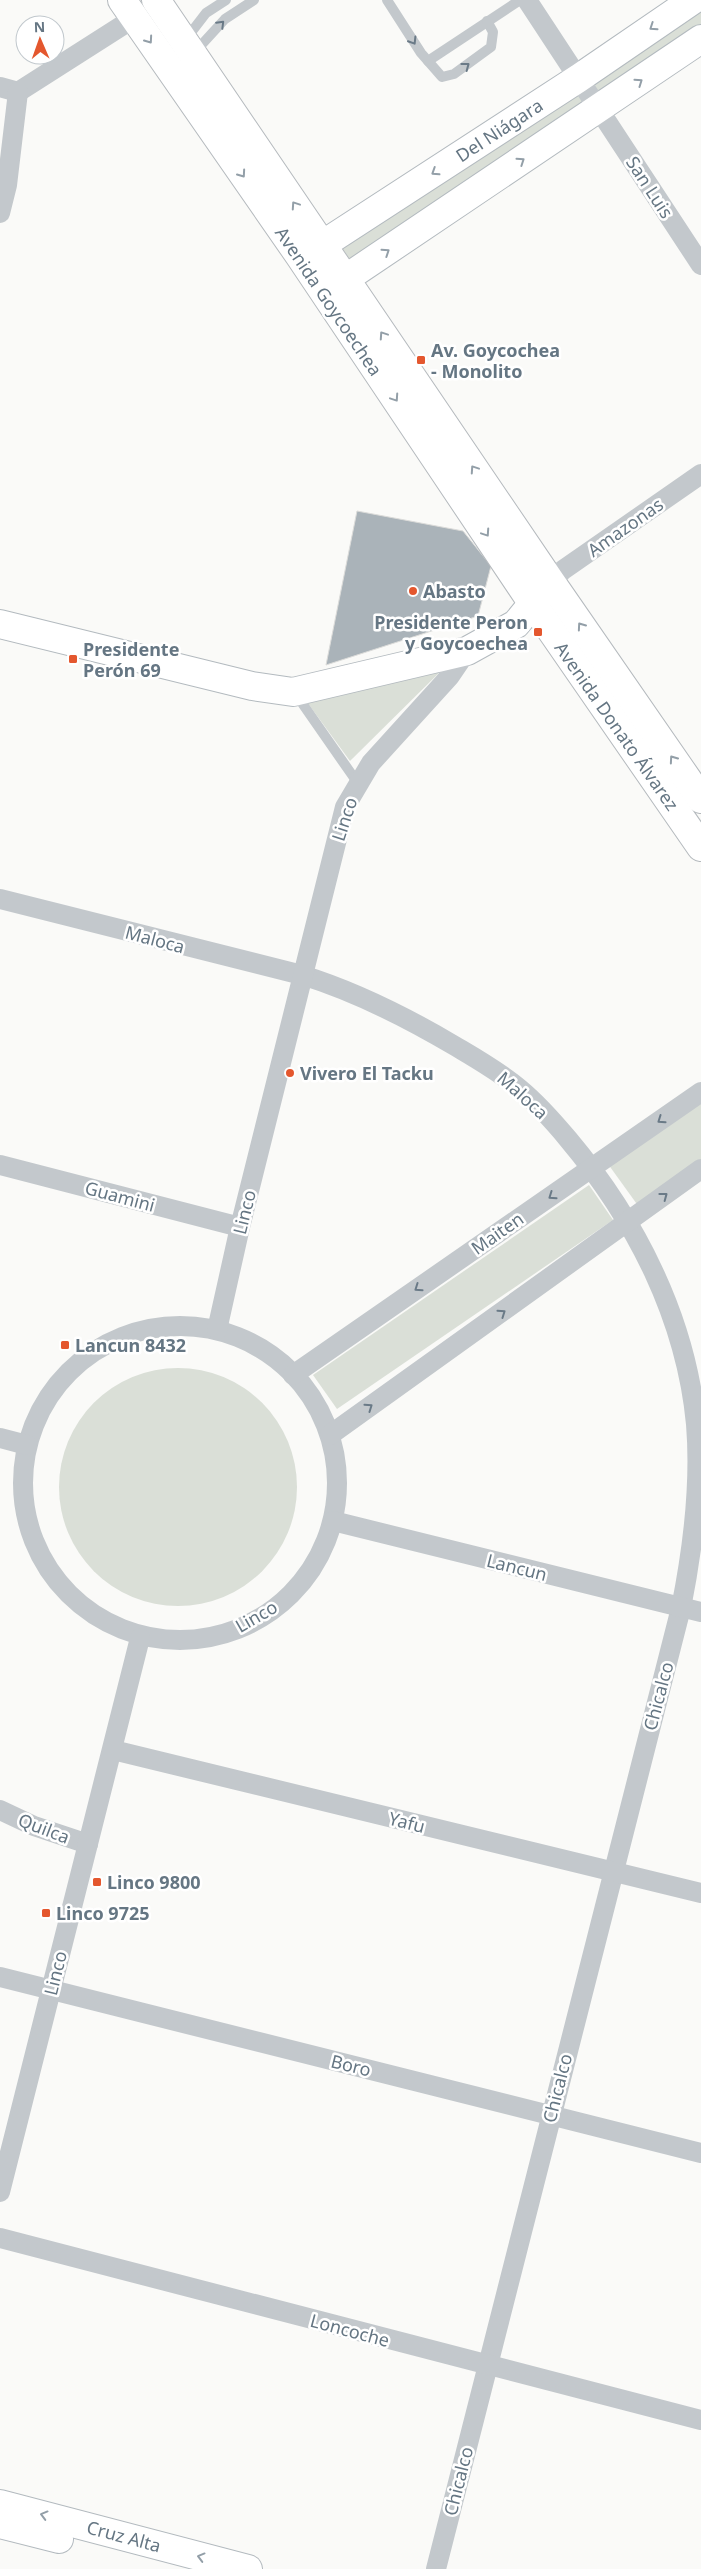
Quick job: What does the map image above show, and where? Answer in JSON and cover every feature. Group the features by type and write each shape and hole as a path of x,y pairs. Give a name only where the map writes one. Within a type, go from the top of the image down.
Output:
{"main road":[{"name":"Avenida Goycoechea","path":"156,0 188,48 533,604"},
{"name":"Del Niágara","path":"324,269 578,78 694,0"},
{"name":"Avenida Goycoechea","path":"128,9 324,269 551,582"},
{"path":"324,269 599,110 701,39"},
{"path":"0,624 252,686 294,692 467,651 516,624 551,582"},
{"name":"Avenida Donato Álvarez","path":"551,582 701,799"},
{"name":"Avenida Donato Álvarez","path":"533,604 701,847"},
{"name":"Cruz Alta","path":"0,2504 248,2569"},
{"name":"Cruz Alta","path":"0,2524 179,2569"}],"street":[{"path":"527,0 578,78"},
{"path":"0,213 7,185 9,90 128,9"},
{"name":"San Luis","path":"578,78 701,265"},
{"name":"Amazonas","path":"551,582 562,570 701,474"},
{"name":"Linco","path":"218,1330 240,1228 345,808 357,782 370,763 450,676 467,651"},
{"name":"Maloca","path":"0,899 302,975 341,988 374,1002 421,1026 491,1067 542,1109 592,1168 628,1223 660,1284 680,1340 690,1383 696,1425 694,1529 681,1608"},
{"name":"Maiten","path":"293,1374 701,1092"},
{"name":"Guamini","path":"0,1165 240,1228"},
{"path":"330,1435 701,1169"},
{"name":"Linco","path":"185,1326 218,1330 247,1342 272,1356 293,1374 315,1403 330,1435 336,1463 337,1492 332,1521 318,1558 294,1591 263,1616 226,1633 187,1640 140,1638 107,1622 72,1598 46,1566 28,1528 22,1486 26,1445 39,1412 54,1390 85,1358 116,1340 150,1329 185,1326"},
{"path":"0,1438 26,1445"},
{"name":"Lancun","path":"332,1521 701,1612"},
{"name":"Chicalco","path":"436,2569 612,1871 681,1608"},
{"name":"Linco","path":"0,2192 140,1638"},
{"name":"Yafu","path":"112,1750 701,1893"},
{"name":"Quilca","path":"0,1810 34,1826 88,1844"},
{"name":"Boro","path":"0,1977 701,2153"},
{"name":"Loncoche","path":"0,2238 487,2366 701,2420"}],"lane":[{"path":"188,48 206,13 226,0"},
{"path":"188,48 225,19 254,0"},
{"path":"387,0 420,53 442,77 454,74 491,47 493,32 487,21"},
{"path":"428,61 520,0"},
{"path":"294,692 357,782"}],"shaded area":[{"path":"701,6 701,29 601,99 588,78"},
{"path":"577,85 591,108 352,263 340,245"},
{"path":"447,665 350,761 299,691"},
{"path":"701,1100 701,1159 639,1207 608,1164"},
{"path":"589,1185 613,1220 337,1409 313,1375"},
{"path":"178,1368 212,1373 223,1377 244,1388 262,1403 277,1421 288,1442 292,1453 297,1487 292,1521 288,1532 277,1553 262,1571 244,1586 223,1597 212,1601 178,1606 144,1601 133,1597 112,1586 94,1571 79,1553 68,1532 64,1521 59,1487 64,1453 68,1442 79,1421 94,1403 112,1388 133,1377 144,1373"}],"building":[{"name":"Abasto","path":"357,511 463,531 491,566 478,616 326,665"}],"place":[{"name":"Av. Goycochea - Monolito","path":"421,360"},
{"name":"Abasto","path":"413,591"},
{"name":"Presidente Peron y Goycoechea","path":"538,632"},
{"name":"Presidente Perón 69","path":"73,659"},
{"name":"Vivero El Tacku","path":"290,1073"},
{"name":"Lancun 8432","path":"65,1345"},
{"name":"Linco 9800","path":"97,1882"},
{"name":"Linco 9725","path":"46,1913"}]}
